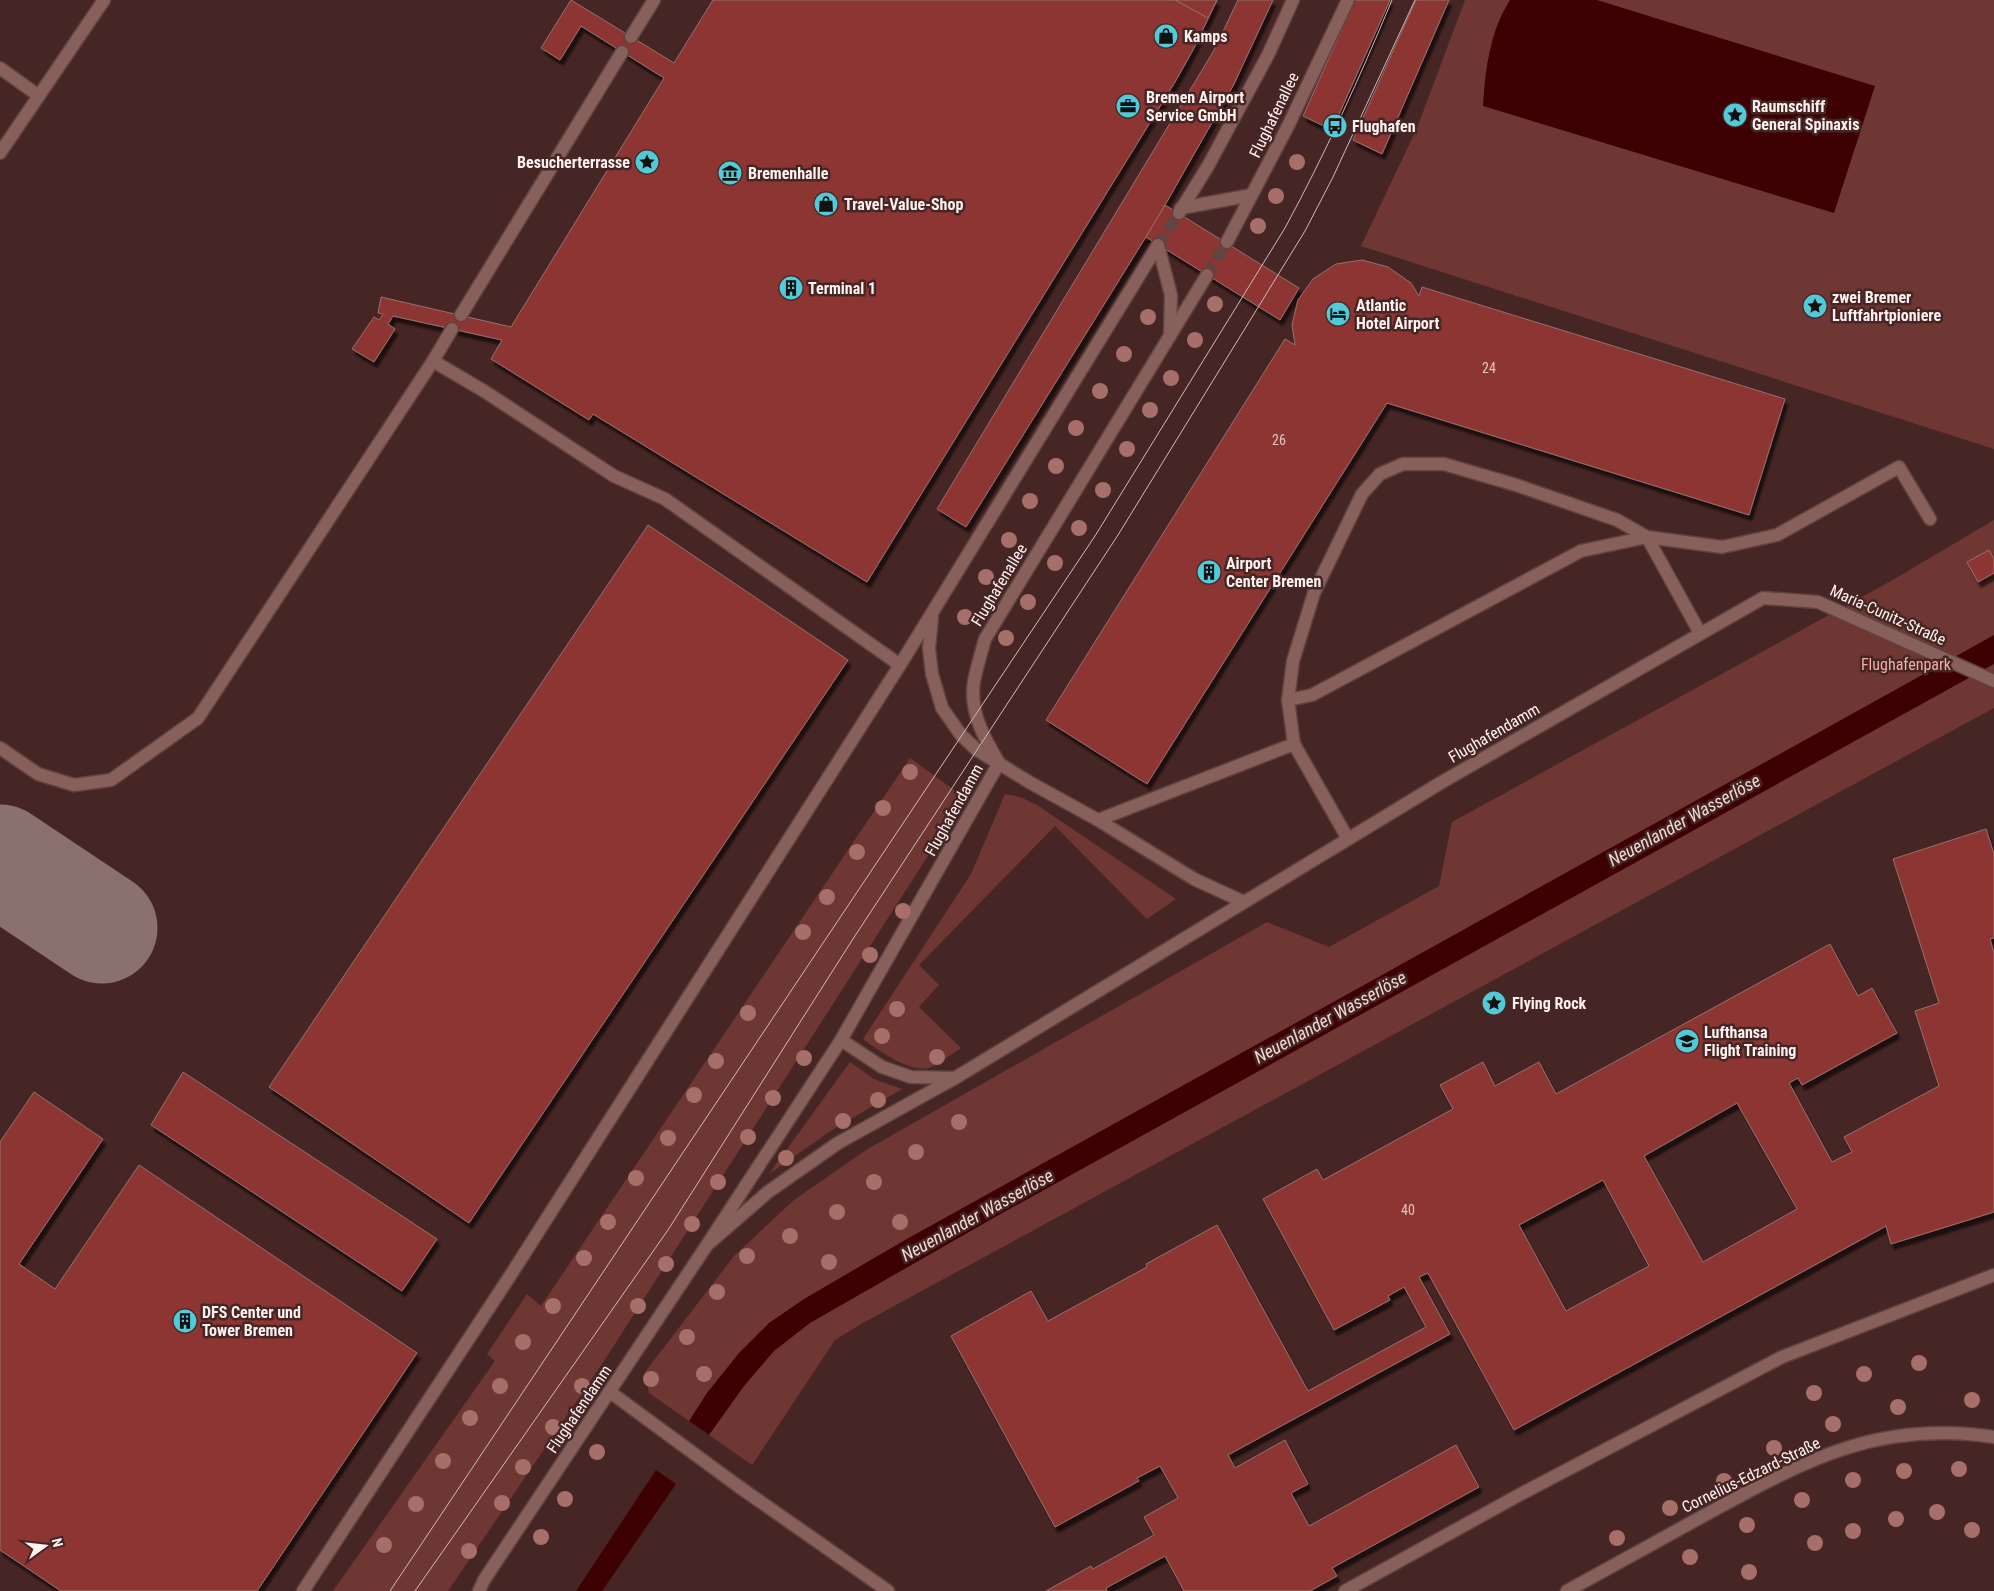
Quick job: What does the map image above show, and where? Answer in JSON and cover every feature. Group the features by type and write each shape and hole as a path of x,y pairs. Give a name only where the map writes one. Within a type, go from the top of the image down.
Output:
{"street":[{"path":"0,153 104,0"},
{"path":"631,37 654,0"},
{"name":"Flughafenallee","path":"1252,195 1180,210 1208,166 1268,55 1292,0"},
{"name":"Flughafenallee","path":"1227,242 1348,0"},
{"path":"461,315 622,52"},
{"path":"0,68 39,96"},
{"path":"303,1591 512,1274 900,665 1158,245 1171,295 1170,337"},
{"name":"Flughafenallee","path":"999,763 985,739 976,715 974,683 985,639 1207,275"},
{"path":"0,748 38,774 74,785 110,780 198,718 433,362 452,329"},
{"path":"433,362 484,391 614,476 665,499 900,665"},
{"path":"1348,839 1294,744 1288,700 1293,660 1314,593 1362,494 1380,474 1404,464 1444,464 1516,485 1617,520 1647,537 1700,633"},
{"path":"1288,700 1312,695 1581,551 1647,537 1722,547 1777,535 1899,467 1930,518"},
{"name":"Flughafendamm","path":"708,1245 768,1192 838,1142 955,1078 1442,782 1763,598"},
{"name":"Maria-Cunitz-Straße","path":"1763,598 1818,602 1989,679"},
{"path":"933,613 929,648 932,674 942,708 961,735 977,750 999,763"},
{"path":"1098,820 1294,744"},
{"name":"Flughafendamm","path":"479,1591 484,1580 708,1245 841,1040 999,763 1098,820 1194,879 1244,902"},
{"path":"841,1040 882,1067 910,1077 955,1078"},
{"path":"1345,1591 1519,1495 1782,1357 1994,1275"},
{"path":"610,1392 888,1591"},
{"name":"Cornelius-Edzard-Straße","path":"1567,1591 1750,1491 1817,1458 1850,1446 1923,1433 1974,1434 1994,1437"}],"green space":[{"path":"1465,0 1994,0 1994,449 1361,246 1417,128"},
{"name":"Flughafenpark","path":"1994,520 1994,708 861,1324 835,1340 752,1465 649,1393 645,1372 734,1256 794,1200 866,1150 1267,922 1329,947 1439,886 1452,822 1891,581"},
{"path":"910,758 965,798 604,1361 448,1591 333,1591 495,1361 487,1354 527,1294 541,1306"},
{"path":"1005,794 1020,797 1037,805 1176,899 1147,919 1055,826 919,965 939,985 919,1007 961,1048 931,1067 923,1069 905,1065 863,1039 971,874"},
{"path":"850,1062 874,1079 902,1089 832,1130 769,1174"}],"water":[{"path":"1510,0 1597,0 1875,86 1834,213 1483,106 1485,79 1493,38"},
{"name":"Neuenlander Wasserlöse","path":"1994,635 1994,664 997,1216 810,1323 774,1351 744,1386 709,1435 689,1421 707,1393 739,1353 769,1323 804,1299 905,1240"},
{"path":"656,1470 676,1484 602,1591 576,1591"}],"building":[{"name":"Terminal 1","path":"571,0 674,63 713,0 1217,0 1175,82 867,582 593,414 589,420 491,359 502,340 393,316 388,324 395,329 374,362 352,349 374,317 379,320 383,314 378,313 381,297 511,327 664,78 581,26 560,60 541,48"},
{"path":"1175,0 1217,0 1208,18"},
{"path":"1238,0 1273,0 1234,84 1157,219 966,527 937,509 1213,52"},
{"path":"1355,0 1390,0 1332,130 1303,116"},
{"path":"1416,0 1449,0 1382,154 1353,140"},
{"path":"1165,205 1299,288 1280,320 1146,237"},
{"name":"Airport Center Bremen","path":"1362,260 1388,267 1411,283 1419,296 1422,287 1785,399 1749,515 1387,403 1147,784 1046,720 1285,339 1295,345 1292,325 1298,300 1313,279 1336,264"},
{"path":"648,525 848,660 469,1223 269,1087"},
{"path":"1989,550 1994,559 1994,573 1978,582 1967,562"},
{"path":"1986,829 1994,854 1994,938 1990,939 1994,953 1994,1212 1891,1244 1886,1226 1514,1430 1428,1273 1419,1277 1450,1334 1228,1455 1235,1468 1285,1440 1308,1484 1291,1493 1309,1526 1456,1445 1479,1487 1332,1568 1337,1576 1310,1591 1184,1591 1165,1556 1106,1588 1107,1591 1046,1591 1091,1566 1093,1569 1154,1535 1144,1517 1178,1498 1160,1466 1137,1478 1139,1481 1055,1527 951,1336 1031,1291 1048,1321 1147,1267 1146,1264 1217,1225 1308,1391 1426,1327 1404,1287 1388,1296 1390,1300 1334,1330 1263,1199 1317,1169 1323,1180 1453,1109 1440,1085 1483,1062 1495,1086 1539,1062 1556,1094 1830,944 1858,996 1872,988 1897,1033 1802,1085 1798,1078 1789,1083 1832,1162 1852,1152 1844,1137 1939,1086 1915,1011 1939,1003 1893,859","holes":["1737,1103 1797,1209 1703,1262 1644,1156","1603,1180 1649,1266 1566,1311 1519,1225"]},
{"path":"183,1072 437,1239 402,1291 151,1125"},
{"name":"DFS Center und Tower Bremen","path":"34,1092 103,1139 19,1264 55,1289 139,1165 417,1353 257,1591 61,1591 0,1550 0,1142"}],"taxiway":[{"path":"0,860 102,928"}],"tunnel":[{"path":"1158,245 1179,213"},
{"path":"1207,275 1227,242"}],"tram line":[{"path":"390,1591 1095,536 1285,228 1342,115 1392,0"},
{"path":"415,1591 668,1230 851,942 1118,535 1305,231 1333,177 1415,0"}],"place":[{"name":"Kamps","path":"1166,36"},
{"name":"Bremen Airport Service GmbH","path":"1128,106"},
{"name":"Raumschiff General Spinaxis","path":"1735,115"},
{"name":"Flughafen","path":"1335,126"},
{"name":"Besucherterrasse","path":"647,162"},
{"name":"Bremenhalle","path":"730,173"},
{"name":"Travel-Value-Shop","path":"826,204"},
{"name":"Terminal 1","path":"791,288"},
{"name":"zwei Bremer Luftfahrtpioniere","path":"1815,306"},
{"name":"Atlantic Hotel Airport","path":"1338,314"},
{"name":"Airport Center Bremen","path":"1209,572"},
{"name":"Flying Rock","path":"1494,1003"},
{"name":"Lufthansa Flight Training","path":"1687,1041"},
{"name":"DFS Center und Tower Bremen","path":"185,1321"}]}
